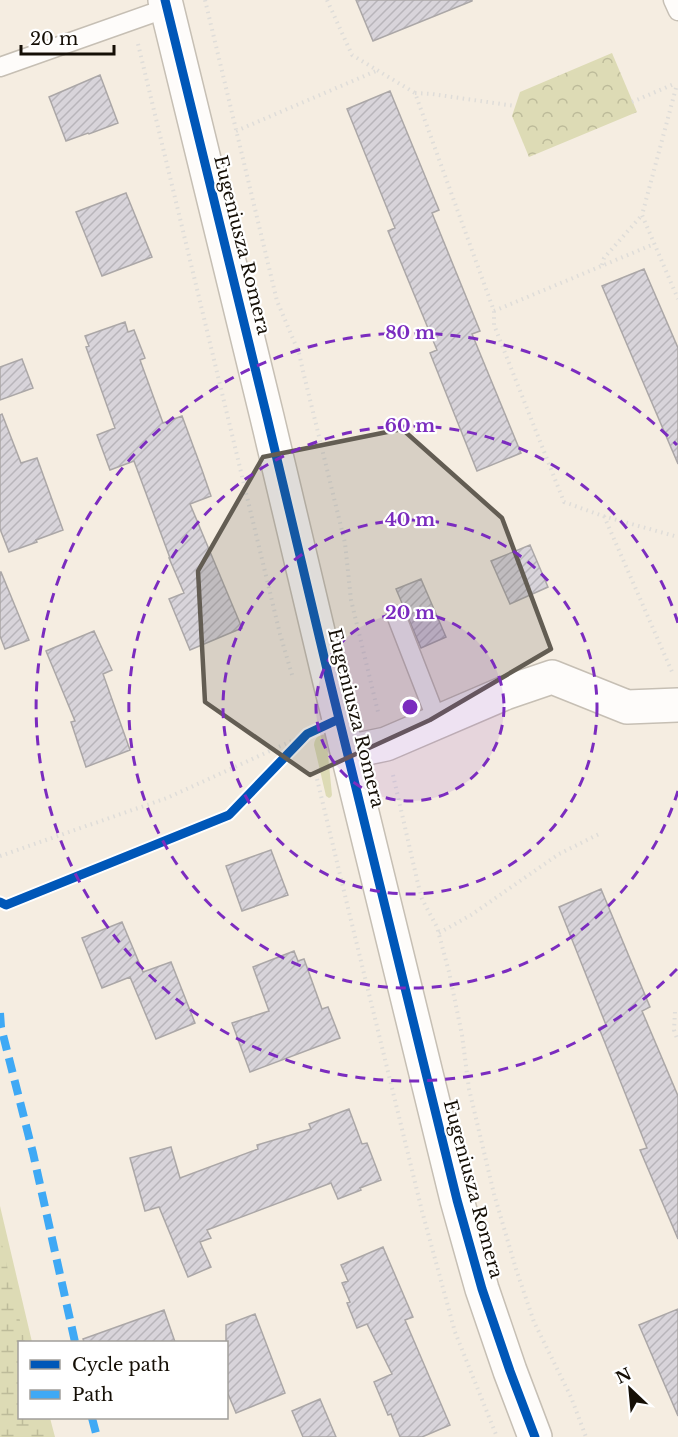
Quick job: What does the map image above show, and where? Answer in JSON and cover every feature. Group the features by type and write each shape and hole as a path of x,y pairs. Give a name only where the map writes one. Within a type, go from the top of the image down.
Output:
{"street":[{"name":"Eugeniusza Romera","path":"166,4 465,1228 494,1324 535,1437"},
{"path":"348,752 386,744 505,693 552,677 627,707 676,690"}],"lane":[{"path":"673,0 678,11"},
{"path":"0,67 166,4"},
{"path":"396,615 438,723"}],"path":[{"path":"327,0 352,55 415,93 515,106"},
{"path":"236,131 377,70"},
{"path":"601,266 604,258 642,215 675,86 632,102"},
{"path":"415,93 494,311 494,325 564,502 603,516 678,537"},
{"path":"642,215 678,299"},
{"path":"494,311 654,244"},
{"path":"603,516 676,690"},
{"path":"0,855 167,798 339,718"},
{"path":"291,750 307,734"},
{"path":"439,933 471,915 559,854 599,834"},
{"path":"675,1012 674,1030 678,1041"}],"highlighted area":[{"path":"402,429 502,518 551,649 430,720 310,775 205,702 198,571 263,457"}],"green space":[{"path":"612,53 637,112 529,157 512,116 520,92"},
{"path":"326,734 332,795 329,798 326,796 314,745 317,737"},
{"path":"0,1206 32,1341 18,1341 18,1419 50,1419 55,1437 0,1437"},
{"path":"0,1236 25,1341 18,1341 18,1419 42,1419 47,1437 0,1437"}],"building":[{"path":"356,0 472,0 472,1 373,41"},
{"path":"100,75 118,123 66,141 49,97"},
{"path":"390,91 439,210 432,213 480,331 472,334 521,453 477,471 430,353 437,350 388,231 395,228 347,109"},
{"path":"126,193 152,257 102,276 76,212"},
{"path":"644,269 678,348 678,464 602,286"},
{"path":"125,322 128,332 134,330 145,358 140,360 163,423 182,416 211,496 190,504 242,628 190,650 169,599 184,593 134,461 110,470 97,435 115,428 86,347 89,346 85,336"},
{"path":"22,359 33,388 0,400 0,367"},
{"path":"2,414 21,463 37,458 63,530 9,552 0,529 0,415"},
{"path":"530,545 548,587 510,604 491,561"},
{"path":"0,572 29,640 5,649 0,636"},
{"path":"421,579 446,637 421,648 396,589"},
{"path":"94,631 112,670 103,674 130,750 86,767 71,722 75,721 46,651"},
{"path":"271,850 288,895 242,911 226,866"},
{"path":"601,889 650,1007 642,1011 678,1096 678,1239 640,1150 647,1148 599,1028 606,1025 559,907"},
{"path":"122,922 143,972 171,962 195,1023 156,1039 130,977 102,988 82,938"},
{"path":"294,951 298,961 304,959 322,1009 328,1007 340,1038 250,1072 232,1023 269,1011 253,967"},
{"path":"349,1109 362,1144 367,1143 381,1180 338,1199 331,1183 207,1230 211,1238 200,1242 211,1267 188,1277 159,1207 145,1211 130,1158 171,1147 180,1178 258,1149 257,1145 311,1129 309,1124"},
{"path":"383,1247 413,1317 405,1320 450,1425 422,1437 400,1437 391,1414 388,1415 374,1382 392,1374 367,1324 357,1328 342,1283 348,1281 341,1265"},
{"path":"678,1309 678,1416 639,1325"},
{"path":"164,1310 175,1341 84,1341 83,1339"},
{"path":"255,1314 285,1393 236,1413 228,1394 226,1325"},
{"path":"320,1399 336,1437 303,1437 292,1411"}],"marked path":[{"path":"0,1013 1,1027 33,1153 75,1341"},
{"path":"92,1419 97,1437"}],"cycle path":[{"path":"165,0 457,1200 482,1289 535,1437"},
{"path":"0,902 6,905 229,815 307,734 339,719"}]}
